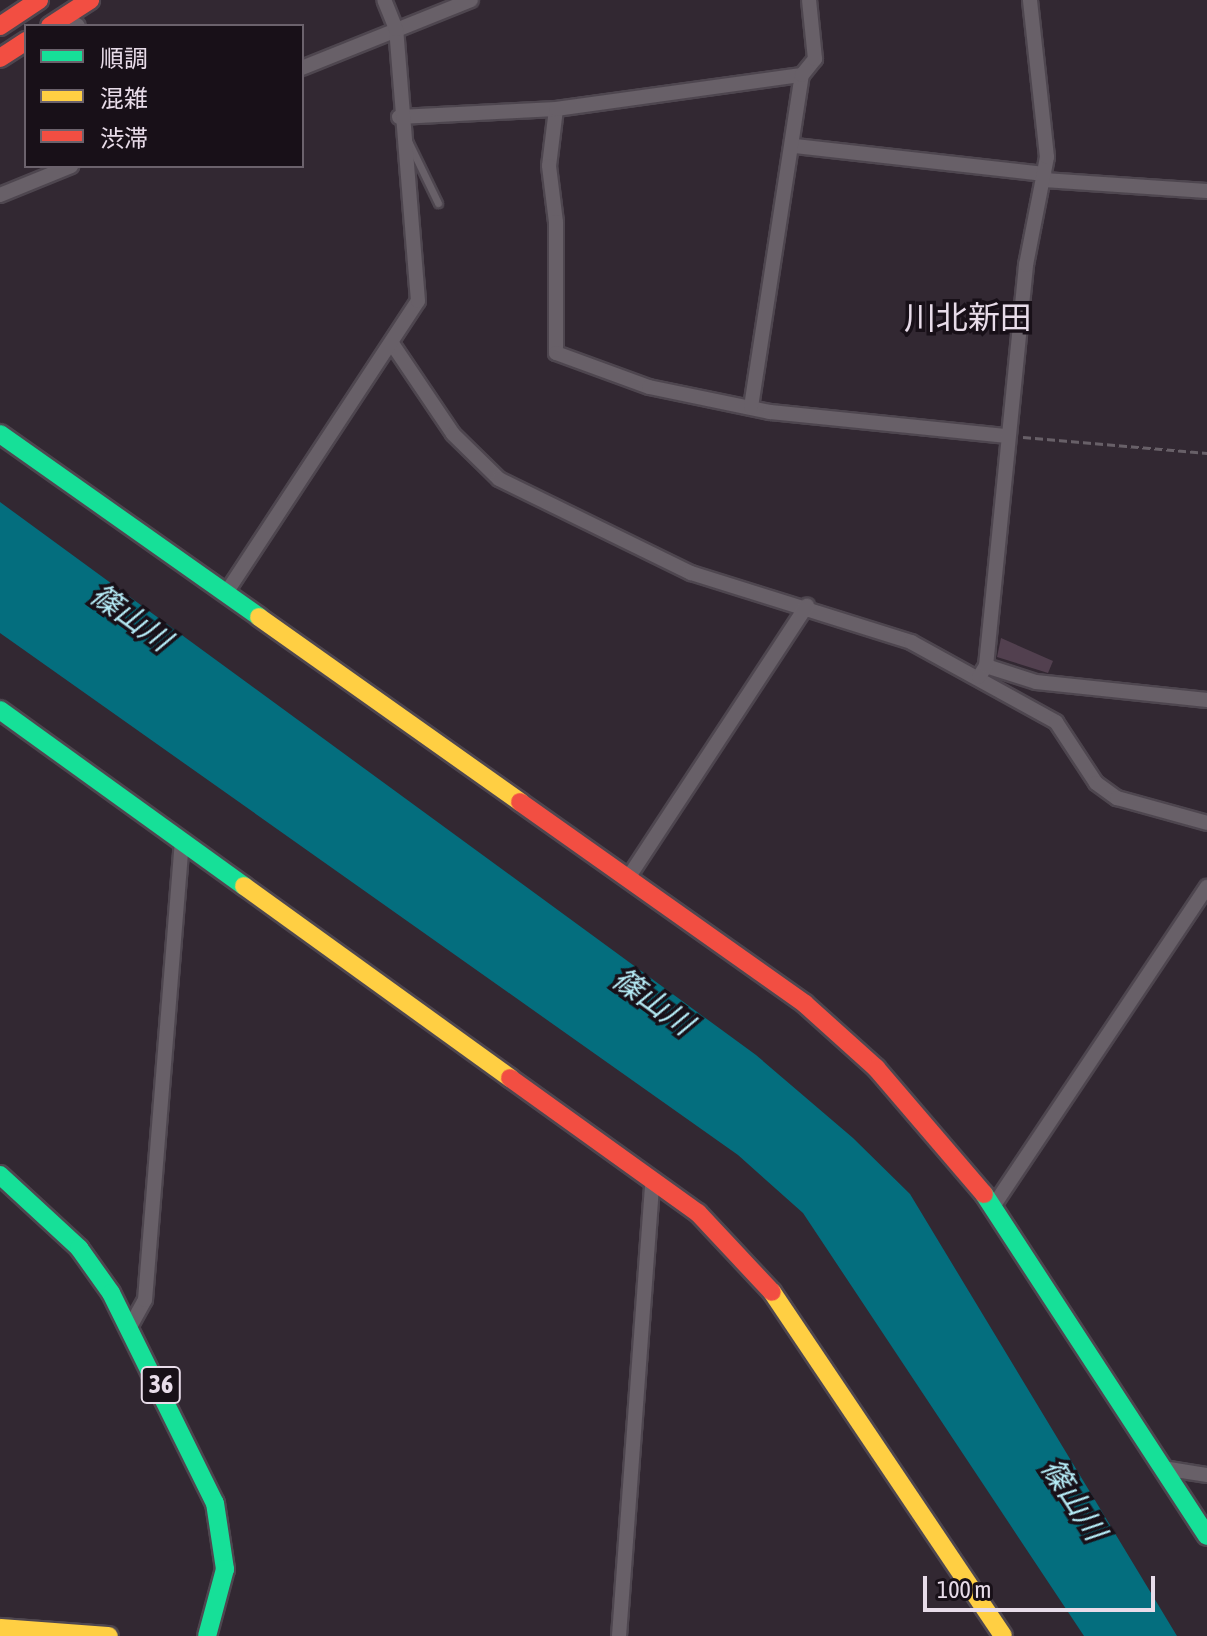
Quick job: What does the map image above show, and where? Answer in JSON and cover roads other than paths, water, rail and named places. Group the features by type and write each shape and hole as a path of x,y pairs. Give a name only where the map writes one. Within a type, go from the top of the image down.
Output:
{"main road":[{"path":"0,26 39,0"},
{"path":"53,24 90,0"},
{"path":"0,58 24,42"},
{"path":"0,434 805,1004 876,1068 994,1205 1207,1536"},
{"path":"0,710 182,845 708,1223 784,1306 1003,1636"},
{"name":"36","path":"0,1175 79,1248 131,1325 215,1503 224,1536 225,1569 207,1636"},
{"path":"0,1628 109,1636"}],"street":[{"path":"226,593 393,345 418,301 399,117 396,29 384,0"},
{"path":"304,67 471,0"},
{"path":"751,407 795,146 802,75 815,59 809,0"},
{"path":"982,671 1026,265 1044,177 1030,0"},
{"path":"399,117 556,109 802,75"},
{"path":"556,109 549,166 556,222 556,353 649,387 751,407 1008,436"},
{"path":"795,146 1044,177 1207,191"},
{"path":"0,195 66,168"},
{"path":"393,345 453,434 499,479 691,573 807,606 911,642 982,671 1036,682 1207,700"},
{"path":"628,878 807,606"},
{"path":"982,671 1056,722 1096,783 1117,798 1207,823"},
{"path":"131,1325 145,1300 182,845"},
{"path":"994,1205 1207,887"},
{"path":"619,1636 652,1184"},
{"path":"1163,1468 1207,1475"}],"lane":[{"path":"401,133 416,149 438,203"}],"water":[{"name":"篠山川","path":"0,502 756,1055 853,1138 910,1194 1177,1636 1084,1636 803,1213 738,1155 0,633"}],"district":[{"name":"川北新田","path":"968,318"}]}
